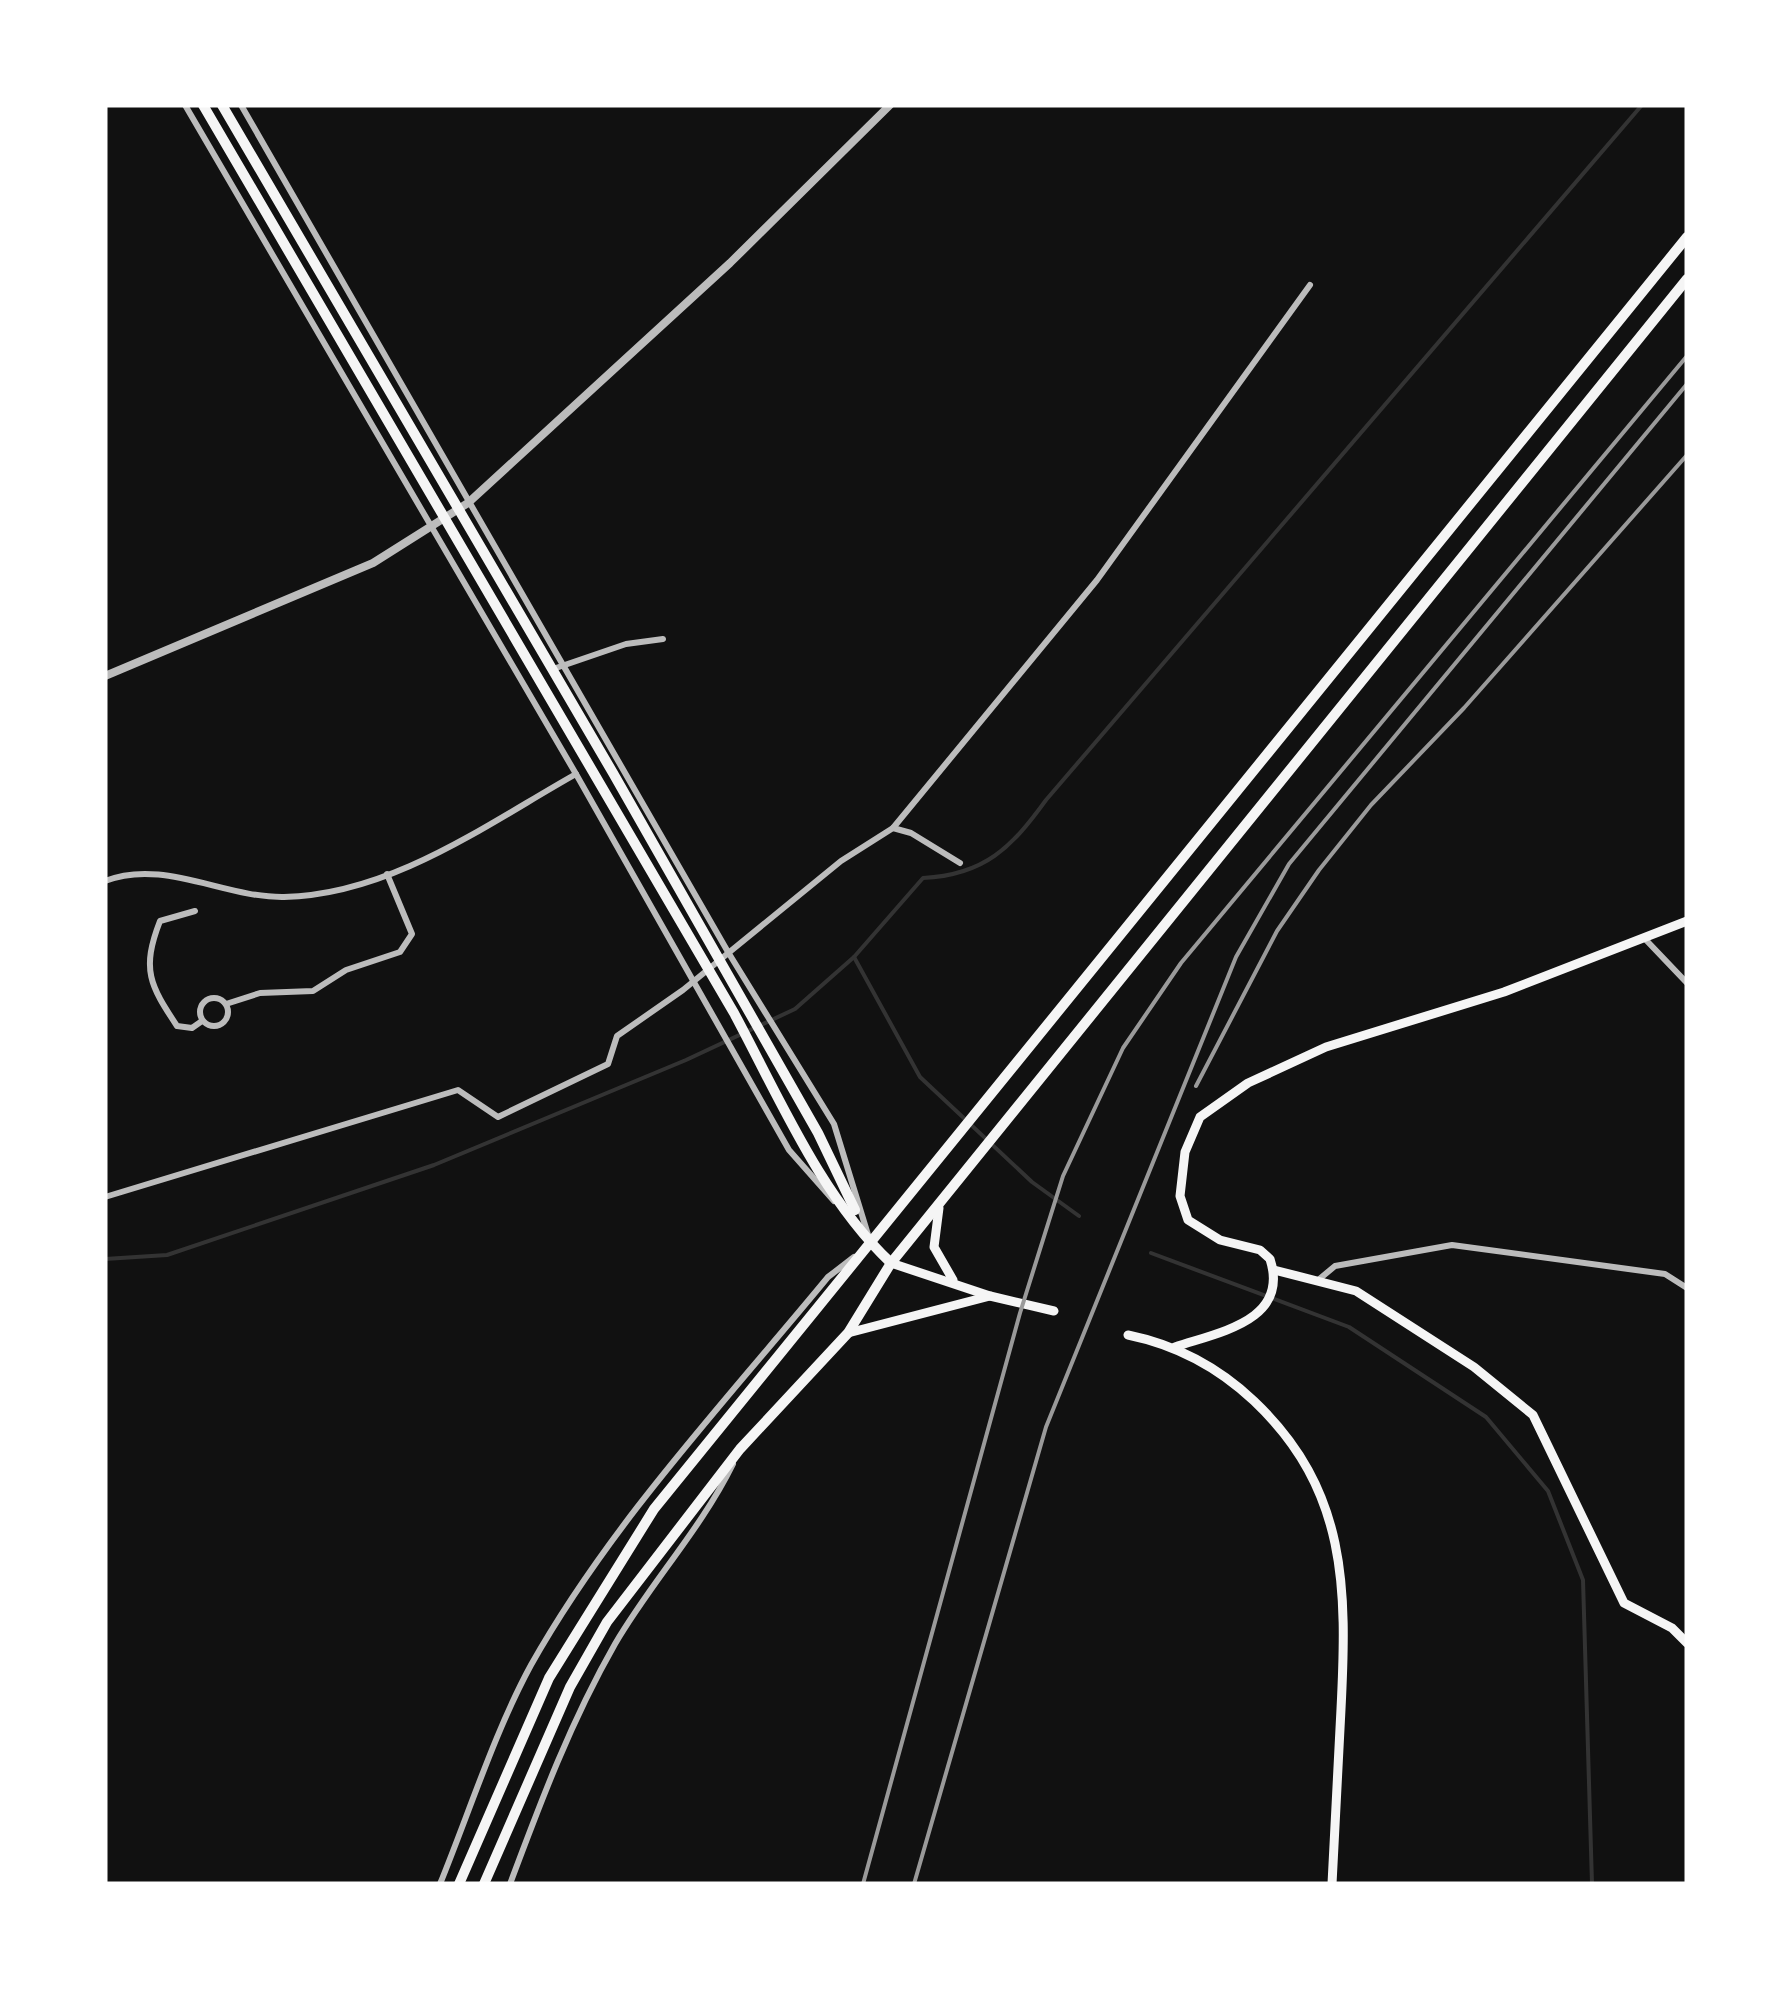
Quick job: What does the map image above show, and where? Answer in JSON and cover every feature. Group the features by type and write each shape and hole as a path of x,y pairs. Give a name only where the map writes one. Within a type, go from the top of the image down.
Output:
{"main road":[{"path":"203,105 734,1013 803,1142 871,1244 891,1263 990,1296 1054,1312"},
{"path":"222,105 463,506 724,955 746,1006 818,1133 871,1244"},
{"path":"459,1884 550,1678 654,1510 1687,236"},
{"path":"484,1884 570,1687 608,1622 740,1449 848,1332 891,1263 1687,279"},
{"path":"1175,1347 1262,1312 1274,1288 1270,1258 1260,1250 1220,1240 1188,1220 1180,1196 1186,1152 1200,1117 1248,1083 1326,1047 1504,992 1687,921"},
{"path":"939,1206 933,1226 934,1247 955,1282"},
{"path":"1274,1270 1356,1292 1474,1367 1533,1415 1624,1603 1672,1628 1687,1643"},
{"path":"848,1332 990,1296"},
{"path":"1128,1336 1175,1347 1234,1383 1276,1422 1310,1470 1328,1511 1340,1560 1345,1620 1332,1884"}],"street":[{"path":"185,105 576,774 789,1150 871,1244"},
{"path":"241,105 463,506"},
{"path":"105,676 373,562 463,506 730,262 890,105"},
{"path":"105,1197 458,1090 498,1117 608,1064 617,1036 841,861 893,828 1096,580 1310,285"},
{"path":"558,667 626,644 663,640"},
{"path":"105,882 125,873 148,872 280,897 306,895 414,866 576,774"},
{"path":"893,828 911,833 960,863"},
{"path":"226,1004 260,993 313,991 346,970 400,952 412,934 388,874"},
{"path":"195,912 160,920 152,940 150,986 177,1026 192,1028 202,1021"},
{"path":"1646,940 1687,983"},
{"path":"724,955 759,1000 834,1124 871,1244"},
{"path":"216,998 226,1004 228,1015 222,1024 212,1026 202,1021 200,1010 206,1000 216,998"},
{"path":"440,1884 530,1668 568,1605 642,1502 818,1290 871,1244"},
{"path":"1316,1281 1335,1266 1452,1245 1665,1274 1687,1288"},
{"path":"510,1884 582,1703 628,1624 708,1515 740,1449"}],"waterway":[{"path":"105,1259 167,1255 434,1165 686,1060 795,1009 854,957 923,878 945,876 980,864 1021,832 1642,105"},
{"path":"854,957 920,1077 1032,1182 1079,1216"},
{"path":"1151,1253 1349,1327 1486,1417 1548,1491 1583,1580 1592,1884"}],"railway":[{"path":"863,1884 1020,1313 1063,1176 1123,1048 1181,963 1687,356"},
{"path":"914,1884 1046,1427 1236,957 1289,864 1687,384"},
{"path":"1196,1086 1277,931 1319,870 1371,805 1464,708 1687,455"}]}
